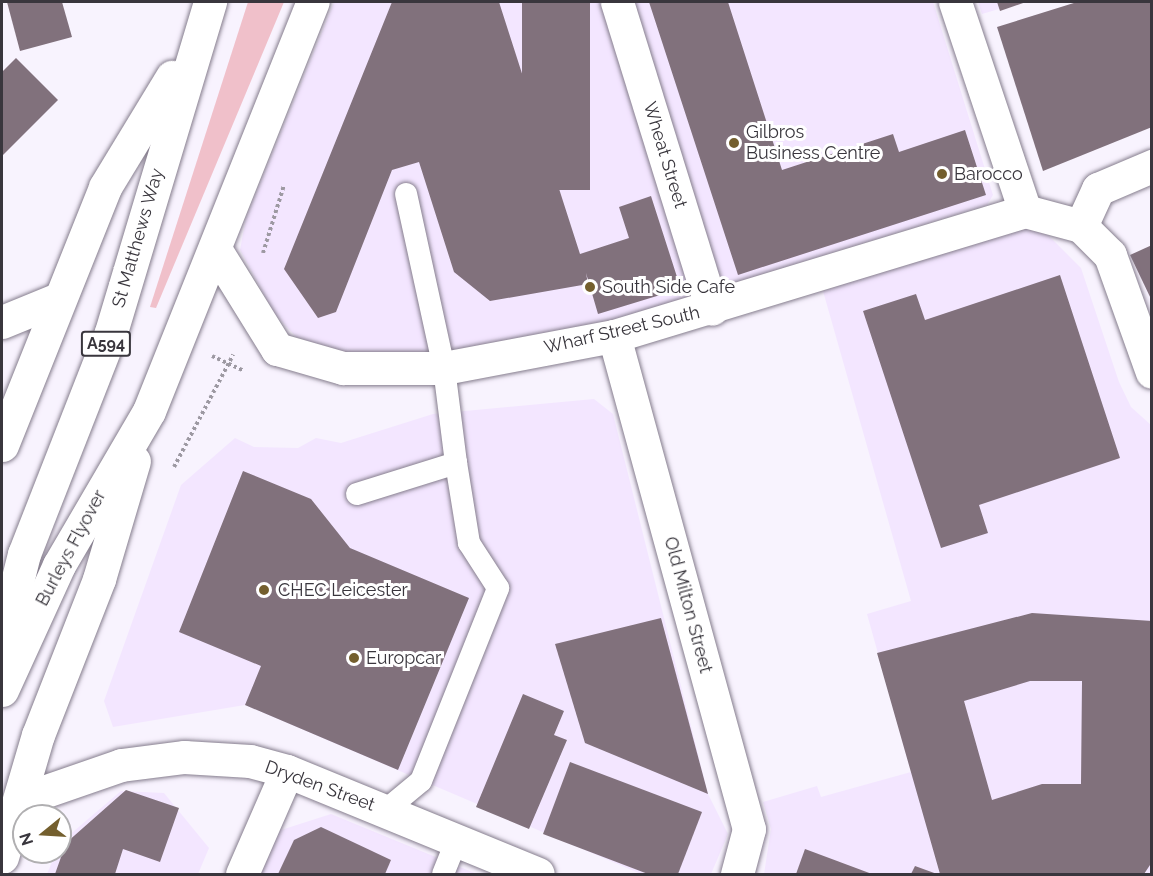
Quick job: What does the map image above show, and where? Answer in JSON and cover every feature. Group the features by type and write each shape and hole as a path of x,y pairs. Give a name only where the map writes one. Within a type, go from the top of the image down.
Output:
{"street":[{"name":"St Matthews Way","path":"2,642 24,554 111,332 194,39 210,2"},
{"path":"2,857 23,799 38,735 99,579 149,411 313,2"},
{"name":"Wheat Street","path":"617,2 712,309"},
{"path":"955,2 1025,211 1082,226 1110,255 1122,279 1152,372"},
{"name":"A594","path":"2,445 56,300 105,187 194,39"},
{"path":"1082,226 1098,189 1152,166"},
{"name":"Wharf Street South","path":"215,249 277,349 343,368 444,368 614,336 712,309 1025,211"},
{"path":"2,322 56,300"},
{"name":"Old Milton Street","path":"614,336 749,829 737,874"},
{"name":"Burleys Flyover","path":"2,690 59,565 149,411"},
{"name":"Dryden Street","path":"23,799 99,769 184,757 250,761 287,771 538,874"},
{"path":"242,874 287,771"}],"lane":[{"path":"386,810 421,781 498,588 469,543 444,368 406,194"},
{"path":"357,494 456,463"},
{"path":"443,874 456,841"}],"shaded area":[{"path":"248,2 284,2 156,308 150,307"},
{"path":"334,2 933,2 993,195 987,205 611,321 490,349 354,356 296,337 274,313 240,250 246,218"},
{"path":"978,2 1022,2 982,14"},
{"path":"1024,225 1043,230 1081,268 1119,382 1131,407 1151,425 1151,874 764,874 771,829 763,802 817,786 821,797 911,772 867,614 911,601 823,291"},
{"path":"594,399 613,414 708,794 728,834 711,874 641,874 245,705 113,727 104,701 181,485 235,438 254,447 298,448 316,438 341,443 433,414"},
{"path":"121,791 164,793 209,848 198,874 47,874 51,864 72,864 72,833"},
{"path":"331,814 477,874 260,874 278,831"}],"building":[{"path":"7,2 62,2 72,37 20,51"},
{"path":"392,2 499,2 580,254 629,238 619,207 651,196 678,280 670,292 598,314 586,273 588,284 490,301 454,272 419,162 392,170 336,312 318,318 284,269"},
{"path":"522,2 590,2 590,190 522,190"},
{"name":"Gilbros Business Centre","path":"649,2 728,2 782,170 893,134 899,152 965,130 986,195 738,275"},
{"path":"997,2 1026,2 1000,11"},
{"path":"1077,2 1152,2 1152,127 1043,171 997,27"},
{"path":"16,58 58,100 2,156 2,72"},
{"path":"1152,245 1152,301 1130,255"},
{"path":"1060,275 1120,458 979,505 988,533 941,548 863,311 916,294 925,320"},
{"path":"243,471 311,499 350,548 469,598 398,770 245,705 261,666 179,632"},
{"path":"1032,613 1152,621 1152,862 1144,874 940,874 877,653","holes":["1030,681 1082,681 1081,784 1042,784 992,800 964,701"]},
{"path":"661,618 708,794 585,743 555,644"},
{"path":"523,694 564,711 554,735 567,740 529,829 476,807"},
{"path":"570,762 702,812 678,874 648,874 543,834"},
{"path":"126,790 179,808 160,862 123,849 115,874 55,874 59,864 72,864 72,838"},
{"path":"321,827 391,860 385,874 278,874 294,840"},
{"path":"805,849 872,874 796,874"},
{"path":"915,866 937,874 911,874"}],"place":[{"name":"Gilbros Business Centre","path":"734,143"},
{"name":"Barocco","path":"942,174"},
{"name":"South Side Cafe","path":"590,287"},
{"name":"CHEC Leicester","path":"264,590"},
{"name":"Europcar","path":"354,658"}]}
